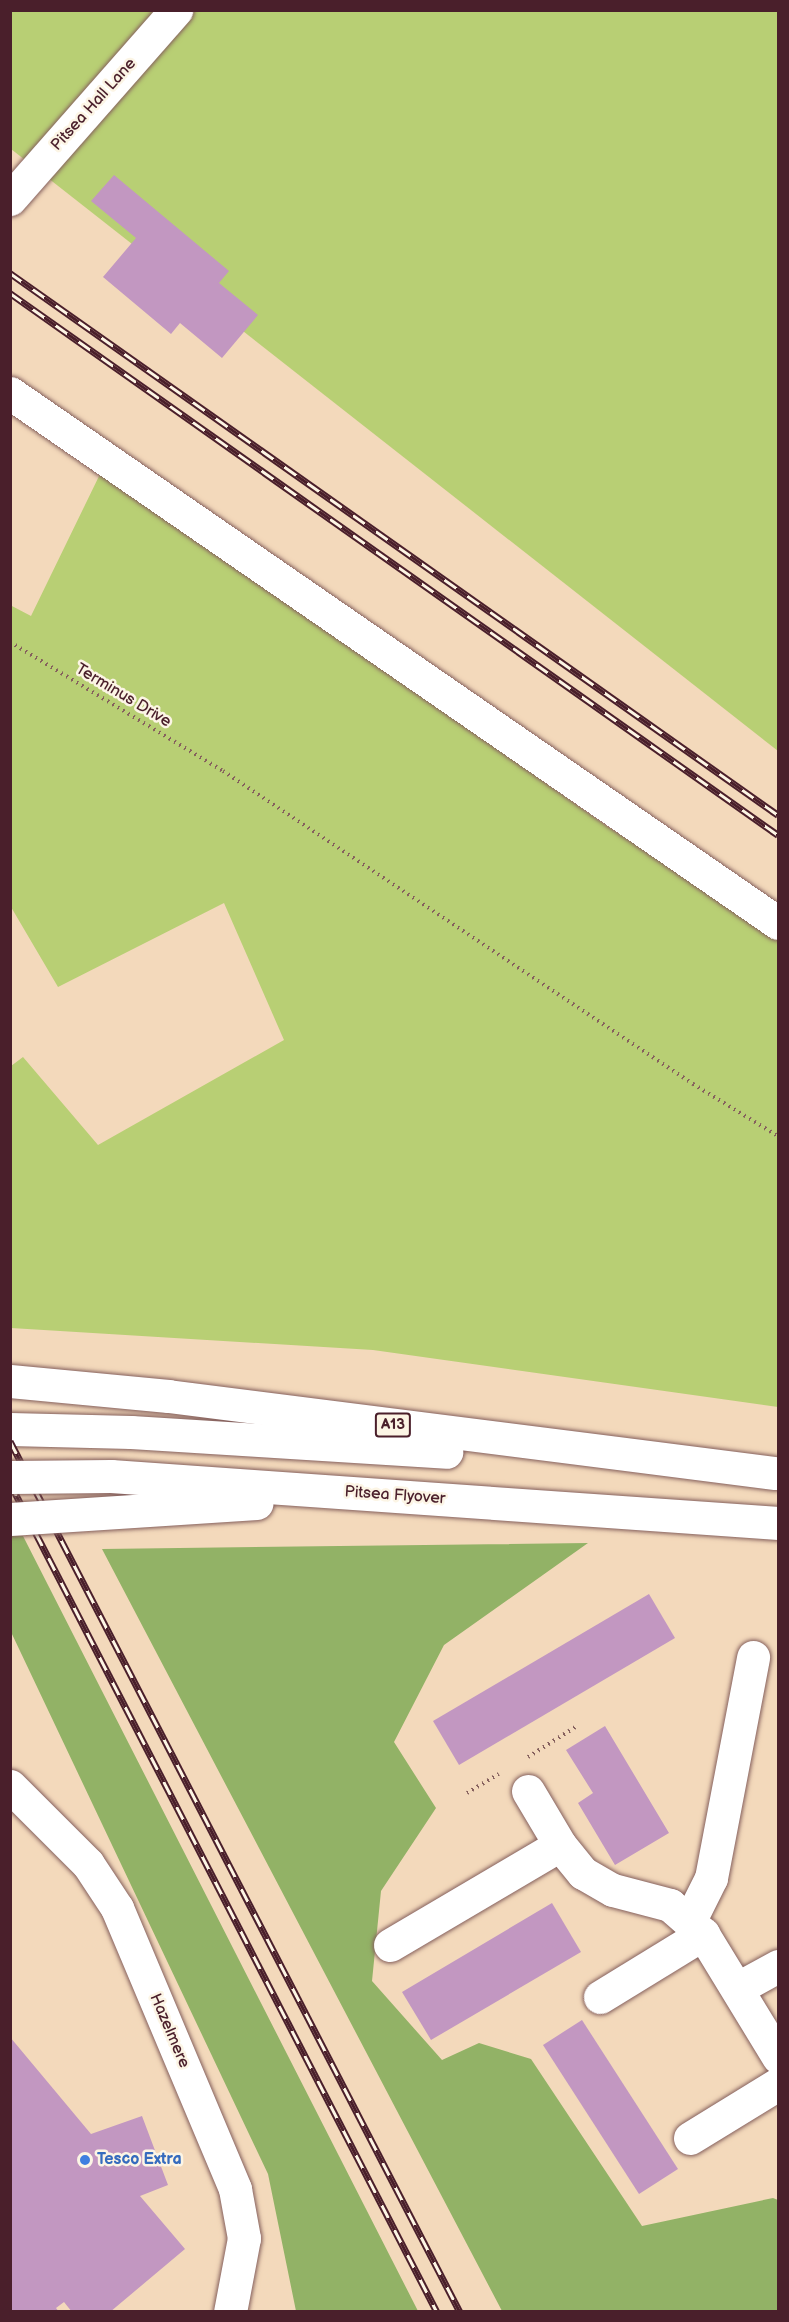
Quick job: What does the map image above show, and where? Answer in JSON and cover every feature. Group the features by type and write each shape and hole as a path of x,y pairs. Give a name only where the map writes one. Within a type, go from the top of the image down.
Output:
{"main road":[{"name":"Pitsea Hall Lane","path":"12,195 176,10"},
{"path":"10,393 778,923"},
{"name":"A13","path":"10,1381 179,1398 777,1473"},
{"name":"A13","path":"10,1429 131,1432 777,1473"},
{"name":"Pitsea Flyover","path":"10,1477 111,1476 778,1523"},
{"path":"10,1519 381,1495"},
{"path":"600,1997 697,1927 711,1878 753,1657"},
{"name":"Hazelmere","path":"10,1786 88,1864 117,1908 235,2189 244,2238 230,2312"},
{"path":"528,1791 560,1845 597,1883 670,1905 697,1927 738,1988 778,2057"},
{"path":"390,1945 560,1845"},
{"path":"738,1988 778,1966"},
{"path":"690,2138 778,2084"}],"path":[{"name":"Terminus Drive","path":"10,642 223,771 693,1084 778,1136"},
{"path":"527,1757 577,1726"},
{"path":"467,1793 499,1774"}],"green space":[{"path":"10,11 778,11 778,751 11,149"},
{"path":"102,470 605,825 778,936 778,1407 373,1350 11,1328 11,1066 23,1057 98,1145 284,1040 224,903 58,987 11,907 10,605 31,616"},
{"path":"11,1536 23,1536 418,2311 296,2311 268,2174 11,1632"},
{"path":"588,1543 444,1645 394,1742 436,1808 381,1891 372,1981 442,2060 479,2043 531,2059 642,2226 773,2198 778,2200 778,2311 502,2311 102,1549"}],"building":[{"path":"114,175 229,271 219,283 258,315 222,358 180,323 171,334 103,277 136,238 91,201"},
{"path":"649,1594 675,1638 459,1765 433,1721"},
{"path":"605,1726 669,1833 615,1865 578,1803 593,1793 566,1750"},
{"path":"552,1903 581,1952 431,2040 402,1992"},
{"path":"582,2020 678,2169 639,2194 543,2045"},
{"name":"Tesco Extra","path":"10,2037 91,2134 142,2116 168,2185 140,2196 185,2249 110,2312 72,2312 64,2302 56,2308 59,2312 10,2312"}],"railway":[{"path":"10,273 778,815"},
{"path":"10,293 778,835"},
{"path":"10,1441 460,2312"},
{"path":"10,1483 437,2312"}],"place":[{"name":"Tesco Extra","path":"85,2160"}]}
